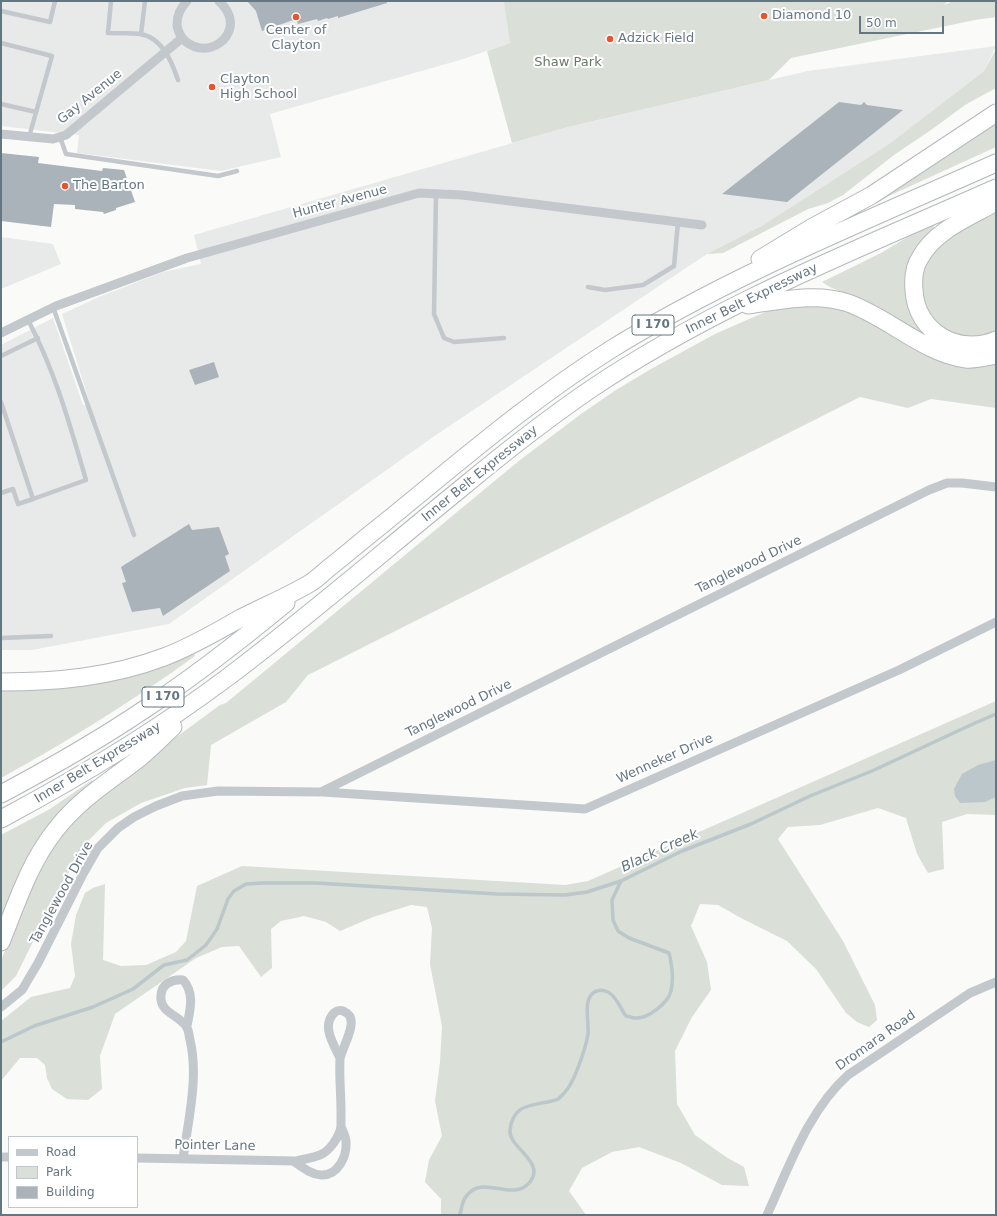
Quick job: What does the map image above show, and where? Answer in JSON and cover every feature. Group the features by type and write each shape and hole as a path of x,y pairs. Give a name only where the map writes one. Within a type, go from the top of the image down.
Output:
{"highway":[{"path":"681,309 811,228 872,195 996,113"},
{"name":"Inner Belt Expressway","path":"1,794 75,753 151,705 220,656 496,432 540,398 609,351 681,309 788,256 996,163"},
{"name":"Inner Belt Expressway","path":"1,819 72,780 145,736 230,676 490,465 596,385 654,349 734,307 888,235 996,188"},
{"path":"996,202 947,230 926,248 919,258 913,284 914,299 918,311 936,334 950,342 963,345 979,345 996,340"},
{"path":"734,307 811,298 830,299 866,310 934,349 950,356 967,359 984,358 996,355"},
{"path":"1,682 76,678 107,674 135,667 165,657 188,647 312,581"},
{"path":"1,942 31,868 53,832 85,798 138,760 230,676"}],"street":[{"path":"188,1 180,9 177,18 178,30 182,38 191,46 200,49 215,47 227,34 230,20 228,11 219,1"},
{"name":"Gay Avenue","path":"1,134 53,139 66,135 182,38"},
{"name":"Hunter Avenue","path":"1,333 54,307 186,258 419,194 462,195 702,225"},
{"name":"Tanglewood Drive","path":"1,1007 22,990 38,963 83,874 98,848 118,828 134,817 156,806 182,796 202,792 218,790 321,792 928,490 947,483 962,483 996,487"},
{"name":"Wenneker Drive","path":"321,792 585,809 899,670 996,622"},
{"path":"184,1159 194,1074 192,1048 187,1026 191,1006 190,990 182,980 177,979 166,984 160,996 162,1004 166,1010 187,1026"},
{"name":"Dromara Road","path":"768,1215 798,1147 818,1111 842,1080 848,1074 970,993 996,982"},
{"name":"Pointer Lane","path":"293,1161 309,1172 322,1175 332,1172 342,1163 345,1153 346,1140 341,1127 340,1058"},
{"name":"Pointer Lane","path":"138,1158 293,1161 321,1155 330,1147 341,1127"}],"lane":[{"path":"1,10 50,22 55,1"},
{"path":"111,1 108,33 141,34 158,43 172,63 178,80"},
{"path":"141,34 145,1"},
{"path":"1,44 52,56 29,137"},
{"path":"1,104 36,112"},
{"path":"60,137 66,154 218,176 237,171"},
{"path":"436,194 434,314 444,338 454,342 504,338"},
{"path":"588,287 605,290 643,285 674,266 678,222"},
{"path":"54,307 134,535"},
{"path":"1,493 13,488 18,504 86,480 67,414 38,338 28,320"},
{"path":"1,356 38,338"},
{"path":"1,402 33,499"},
{"path":"1,638 51,636"}],"shaded area":[{"name":"Clayton High School","path":"1,1 711,1 510,43 460,60 270,114 281,157 221,171 77,153 79,135 1,126"},
{"path":"996,46 984,71 889,144 763,225 707,254 436,435 169,624 32,650 1,650 1,345 53,318 83,405 90,404 62,314 99,297 163,272 201,264 194,235 568,127 808,71"},
{"path":"1,237 53,244 61,264 1,289"},
{"path":"996,760 996,797 985,802 960,803 955,796 954,789 962,774 978,765"}],"green space":[{"name":"Shaw Park","path":"504,1 949,1 943,5 951,1 996,1 996,17 791,58 769,80 568,127 512,143 487,51 510,43"},
{"path":"996,49 996,88 965,105 894,155 843,195 828,203 808,209 723,253 707,254 763,225 889,144 984,71"},
{"path":"996,119 996,147 893,194 861,211 859,207"},
{"path":"996,208 996,330 987,335 969,338 954,335 933,322 921,298 921,270 936,243"},
{"path":"933,225 935,230 923,239 913,253 907,285 907,301 912,312 929,338 877,307 822,282 881,253 914,233"},
{"path":"794,303 839,308 996,362 996,408 931,399 908,408 860,397 308,675 286,702 211,745 207,785 185,788 141,803 106,823 87,842 58,891 16,976 1,991 1,960 41,866 56,841 99,794 220,705 226,703 520,460 581,414 616,390 651,369 715,334 772,309"},
{"path":"192,650 195,656 148,689 51,750 1,778 1,686"},
{"path":"996,701 996,815 967,814 942,822 944,869 928,873 917,854 906,818 878,808 820,825 788,827 778,839 843,941 875,1005 877,1020 869,1027 857,1022 846,1013 816,969 787,941 718,905 700,904 691,926 707,962 711,990 692,1017 675,1051 677,1104 695,1135 726,1157 744,1167 749,1186 722,1185 681,1163 639,1147 612,1152 582,1168 569,1191 586,1215 441,1215 441,1199 425,1182 429,1160 442,1136 435,1101 440,1062 442,1026 430,964 432,928 427,907 411,905 373,917 340,931 326,922 304,916 281,921 271,929 272,968 261,977 239,946 222,947 196,958 115,1014 100,1056 102,1089 88,1100 67,1099 52,1089 47,1078 45,1065 37,1058 20,1058 1,1081 1,1021 31,997 70,988 75,976 71,944 76,915 85,893 93,888 105,884 103,960 121,966 146,965 176,952 186,941 197,886 242,866 565,885 588,881"},
{"path":"92,780 94,784 1,924 1,835 50,809"}],"building":[{"name":"Center of Clayton","path":"247,1 387,1 387,3 338,18 338,16 318,21 317,19 298,24 296,19 262,31 256,11"},
{"path":"839,102 861,105 864,102 867,105 903,110 787,202 722,194"},
{"name":"The Barton","path":"1,153 39,157 38,163 102,171 103,168 124,170 135,202 116,208 116,210 104,214 103,212 75,209 75,205 54,204 51,227 1,221"},
{"path":"214,362 219,377 195,385 189,370"},
{"path":"189,524 192,530 219,527 229,554 225,556 230,571 163,616 160,608 132,612 122,583 126,582 121,567"}],"waterway":[{"name":"Black Creek","path":"460,1215 465,1198 479,1187 513,1190 521,1189 528,1184 533,1176 534,1169 531,1162 511,1137 510,1130 512,1122 514,1116 522,1108 557,1100 569,1087 578,1067 587,1039 587,1009 591,995 599,990 608,992 616,1000 626,1016 635,1018 640,1018 651,1013 662,1005 669,996 672,986 672,967 669,953 629,938 618,931 613,920 612,900 621,881 682,851 751,824 810,796 872,771 996,714"},
{"path":"1,1042 34,1026 93,1007 133,989 164,965 187,960 206,945 217,929 228,899 234,891 246,884 316,883 497,894 565,895 587,892 621,881"}],"place":[{"name":"Diamond 10","path":"764,16"},
{"name":"Center of Clayton","path":"296,17"},
{"name":"Adzick Field","path":"610,39"},
{"name":"Clayton High School","path":"212,87"},
{"name":"The Barton","path":"65,186"}]}
